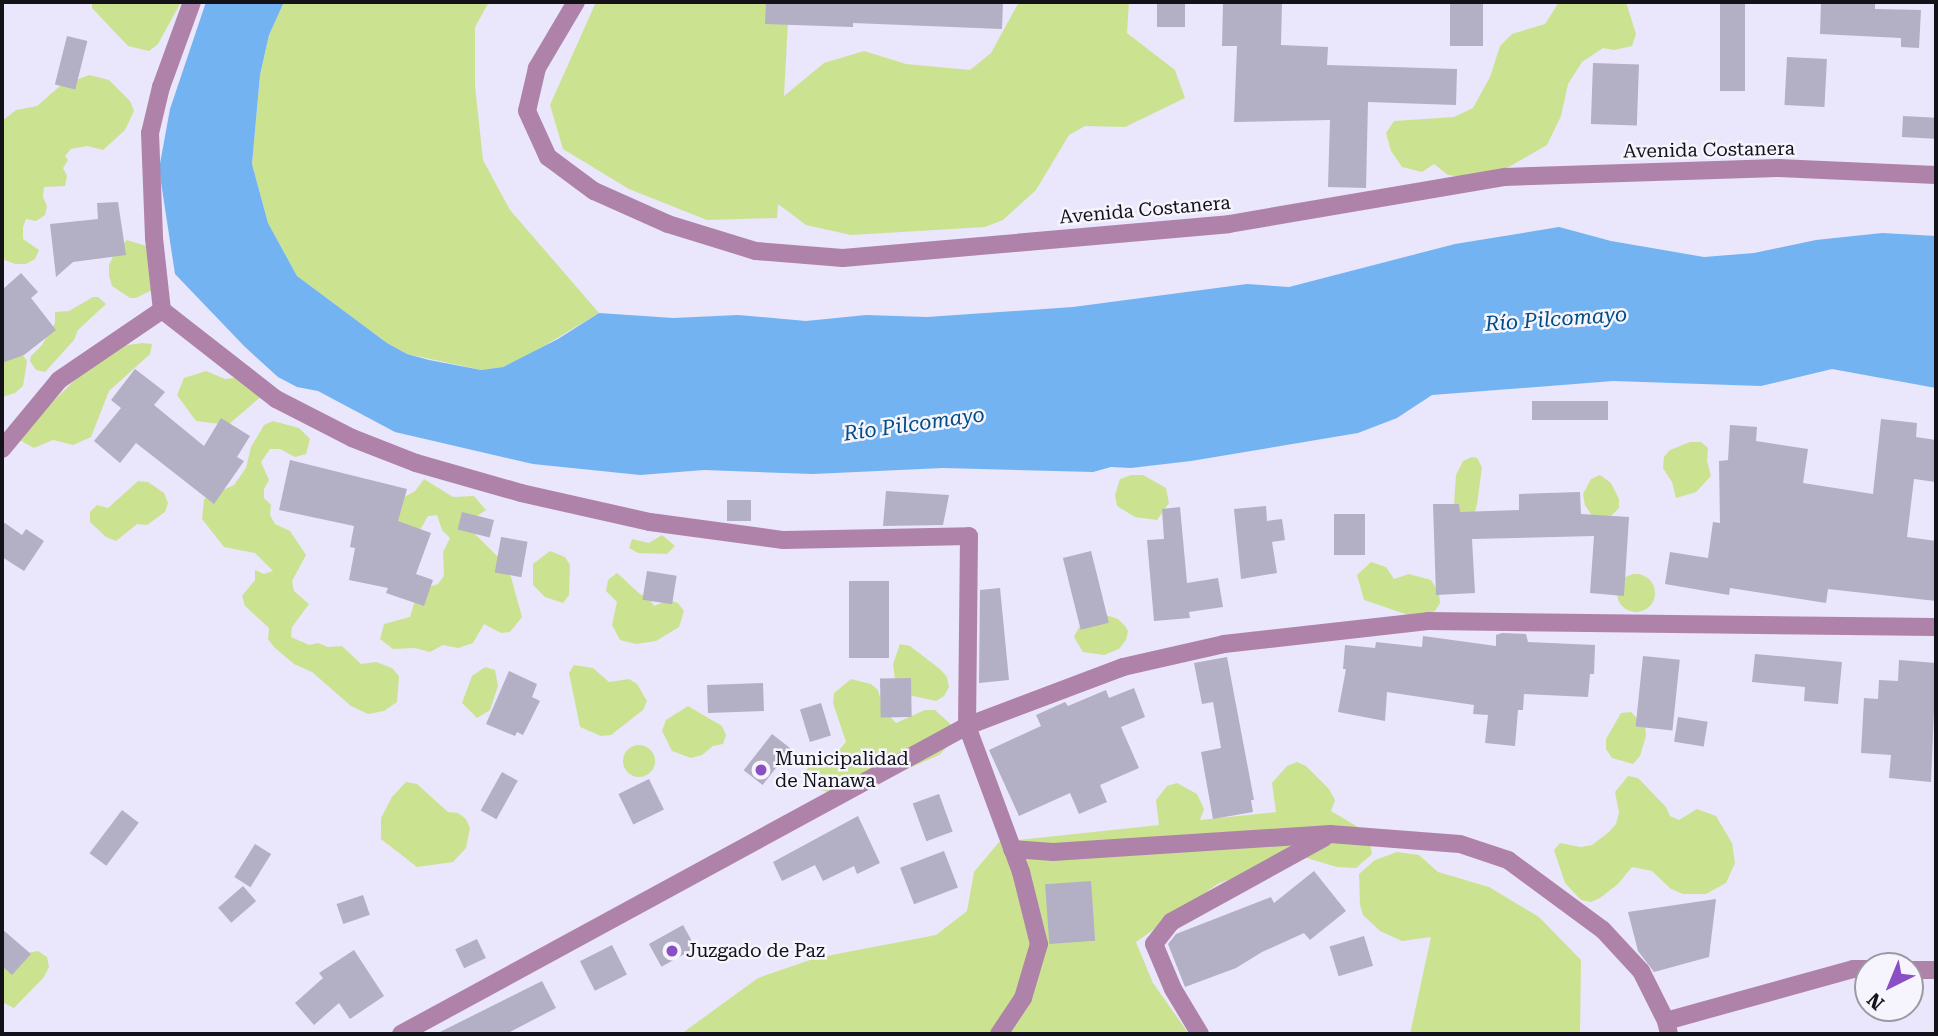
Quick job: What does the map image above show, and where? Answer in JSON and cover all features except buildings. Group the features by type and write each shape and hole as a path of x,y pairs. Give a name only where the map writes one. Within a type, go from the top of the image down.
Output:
{"street":[{"path":"192,2 161,87 150,133 154,237 162,310 276,399 352,438 416,463 521,493 650,522 784,540 969,536 967,726 1032,909 1039,944 1023,998 999,1034"},
{"name":"Avenida Costanera","path":"576,2 537,68 527,111 548,157 594,191 668,224 756,251 843,258 1229,224 1506,177 1778,168 1936,175"},
{"path":"3,444 59,380 162,310"},
{"path":"401,1034 967,726 1123,667 1224,644 1428,621 1936,627"},
{"path":"1012,849 1053,852 1330,834 1460,844 1508,860 1602,930 1641,971 1668,1028 1854,969"},
{"path":"1200,1034 1173,989 1154,944 1171,922 1330,834"}],"green space":[{"path":"92,2 181,2 158,44 149,51 128,46 92,8"},
{"path":"284,2 489,2 475,27 475,86 483,160 510,210 599,313 522,359 502,367 481,370 407,354 387,343 297,276 268,223 252,164 260,75 269,35"},
{"path":"596,2 789,2 784,96 824,63 864,51 906,64 970,70 991,53 1019,2 1129,2 1127,33 1175,70 1185,98 1125,127 1085,126 1069,135 1036,190 1003,220 985,227 851,235 806,225 778,204 777,218 707,220 629,189 563,149 550,105"},
{"path":"1559,2 1626,2 1636,34 1632,46 1614,50 1603,48 1582,62 1568,84 1561,116 1547,145 1507,168 1470,178 1448,175 1434,164 1422,172 1402,167 1391,151 1386,133 1394,121 1454,117 1473,108 1490,77 1500,46 1512,34 1545,24"},
{"path":"89,75 109,80 130,101 134,111 125,130 103,150 87,146 71,149 65,156 68,160 63,168 67,176 65,186 44,187 43,197 47,206 45,215 36,221 26,219 23,227 23,239 39,250 35,259 26,264 15,264 2,259 2,121 16,110 37,106 60,86"},
{"path":"127,240 146,246 152,290 136,298 130,298 112,286 109,276 109,265 116,250"},
{"path":"93,297 98,297 106,304 78,330 74,340 45,372 36,370 30,361 31,356 42,345 55,323 55,312 69,311"},
{"path":"152,344 150,354 109,391 91,437 73,445 53,440 34,448 16,438 79,376 121,346"},
{"path":"22,354 27,361 23,386 15,393 2,397 2,361"},
{"path":"206,371 225,379 241,377 264,394 228,425 196,421 177,395 184,378"},
{"path":"273,421 299,428 310,439 306,454 295,457 280,449 270,449 261,462 269,480 264,489 264,498 271,505 270,515 275,524 290,531 306,555 292,581 294,591 309,604 292,627 291,637 309,645 318,643 328,647 342,646 361,664 376,662 392,668 399,676 397,702 384,711 368,714 351,706 312,672 294,664 274,647 268,639 269,628 245,606 242,596 255,580 255,570 264,574 273,571 255,553 224,547 202,519 204,499 234,485 246,468 251,447 264,425"},
{"path":"1690,442 1701,442 1708,448 1707,461 1711,476 1696,492 1676,498 1672,482 1663,468 1664,457 1670,450"},
{"path":"1477,458 1482,467 1474,515 1465,521 1454,504 1456,475 1463,461"},
{"path":"1143,475 1166,488 1169,503 1157,520 1135,517 1117,506 1115,495 1120,479"},
{"path":"1600,475 1611,483 1619,499 1619,508 1606,521 1594,519 1585,505 1583,494 1591,479"},
{"path":"424,479 453,497 474,496 486,510 468,522 468,527 500,559 511,577 522,617 510,632 501,633 484,624 473,643 458,648 443,645 430,652 415,648 393,649 380,639 384,624 410,617 416,597 423,589 438,584 444,576 443,552 450,538 442,530 437,515 428,516 420,530 396,530 401,499 415,491"},
{"path":"138,481 148,482 164,493 168,503 165,512 147,525 137,524 116,541 106,537 90,522 90,512 97,505 108,508"},
{"path":"662,535 675,546 667,554 638,553 629,548 632,539 649,543"},
{"path":"550,551 565,557 570,565 569,595 563,603 545,597 533,585 533,564"},
{"path":"1371,562 1386,567 1394,579 1409,574 1431,580 1439,593 1440,603 1435,611 1414,617 1364,600 1357,575"},
{"path":"617,573 640,594 649,598 654,606 669,600 678,603 684,611 679,627 656,641 636,644 620,640 612,625 617,602 606,591 608,580"},
{"path":"1636,574 1650,579 1655,593 1650,607 1636,612 1622,607 1617,593 1622,579"},
{"path":"1103,614 1118,619 1125,626 1128,631 1126,640 1119,649 1104,655 1083,652 1074,637 1079,627"},
{"path":"900,644 910,646 947,677 949,687 944,696 936,701 904,694 896,688 893,664"},
{"path":"574,665 593,668 609,682 629,679 637,684 647,701 643,710 611,735 601,736 580,727 569,673"},
{"path":"485,667 495,670 498,686 490,710 477,718 462,703 472,676"},
{"path":"851,679 871,684 878,690 883,709 896,723 925,710 935,710 957,730 954,740 939,755 898,773 828,792 818,789 805,772 811,764 839,750 846,742 833,703 834,693"},
{"path":"688,706 722,726 726,735 723,744 713,746 702,755 691,758 672,751 662,731 666,720"},
{"path":"1631,712 1645,727 1646,736 1640,756 1633,764 1612,758 1606,749 1606,739 1621,713"},
{"path":"639,745 650,750 655,761 650,772 639,777 628,772 623,761 628,750"},
{"path":"1297,762 1306,766 1329,789 1335,800 1331,811 1368,833 1372,854 1356,868 1337,867 1300,856 1219,883 1136,942 1153,983 1189,1034 681,1034 758,978 816,958 936,935 967,911 974,872 999,842 1159,825 1156,800 1167,786 1177,783 1197,794 1204,809 1200,820 1276,812 1272,783 1287,766"},
{"path":"1628,776 1638,778 1666,807 1670,816 1679,820 1697,809 1716,816 1732,843 1735,863 1726,883 1706,894 1683,894 1671,889 1652,871 1632,867 1618,884 1591,902 1581,900 1565,883 1554,850 1560,843 1581,847 1592,845 1609,832 1616,824 1619,813 1615,792"},
{"path":"406,782 417,784 448,812 458,813 466,819 470,828 466,848 453,862 417,867 381,839 381,818 392,797"},
{"path":"1397,852 1419,855 1438,872 1489,887 1539,917 1581,960 1580,1034 1410,1034 1431,937 1402,941 1380,931 1363,915 1360,905 1359,874 1375,860"},
{"path":"38,951 47,957 49,967 44,977 14,1008 2,1002 2,970 18,955"}],"water":[{"name":"Río Pilcomayo","path":"206,2 284,2 269,35 260,75 252,164 268,223 297,276 387,343 407,354 429,360 481,370 503,367 558,339 599,313 673,318 738,315 806,321 866,315 927,317 1073,307 1247,284 1289,287 1455,244 1559,227 1611,241 1704,257 1754,253 1816,240 1882,233 1936,236 1936,388 1832,369 1761,386 1613,381 1432,395 1397,418 1358,433 1191,461 1131,468 1111,467 1093,472 943,468 813,474 704,470 640,475 533,464 395,432 318,391 297,387 278,377 245,347 175,274 159,169 170,109"}],"place":[{"name":"Municipalidad de Nanawa","path":"761,770"},
{"name":"Juzgado de Paz","path":"672,951"}]}
